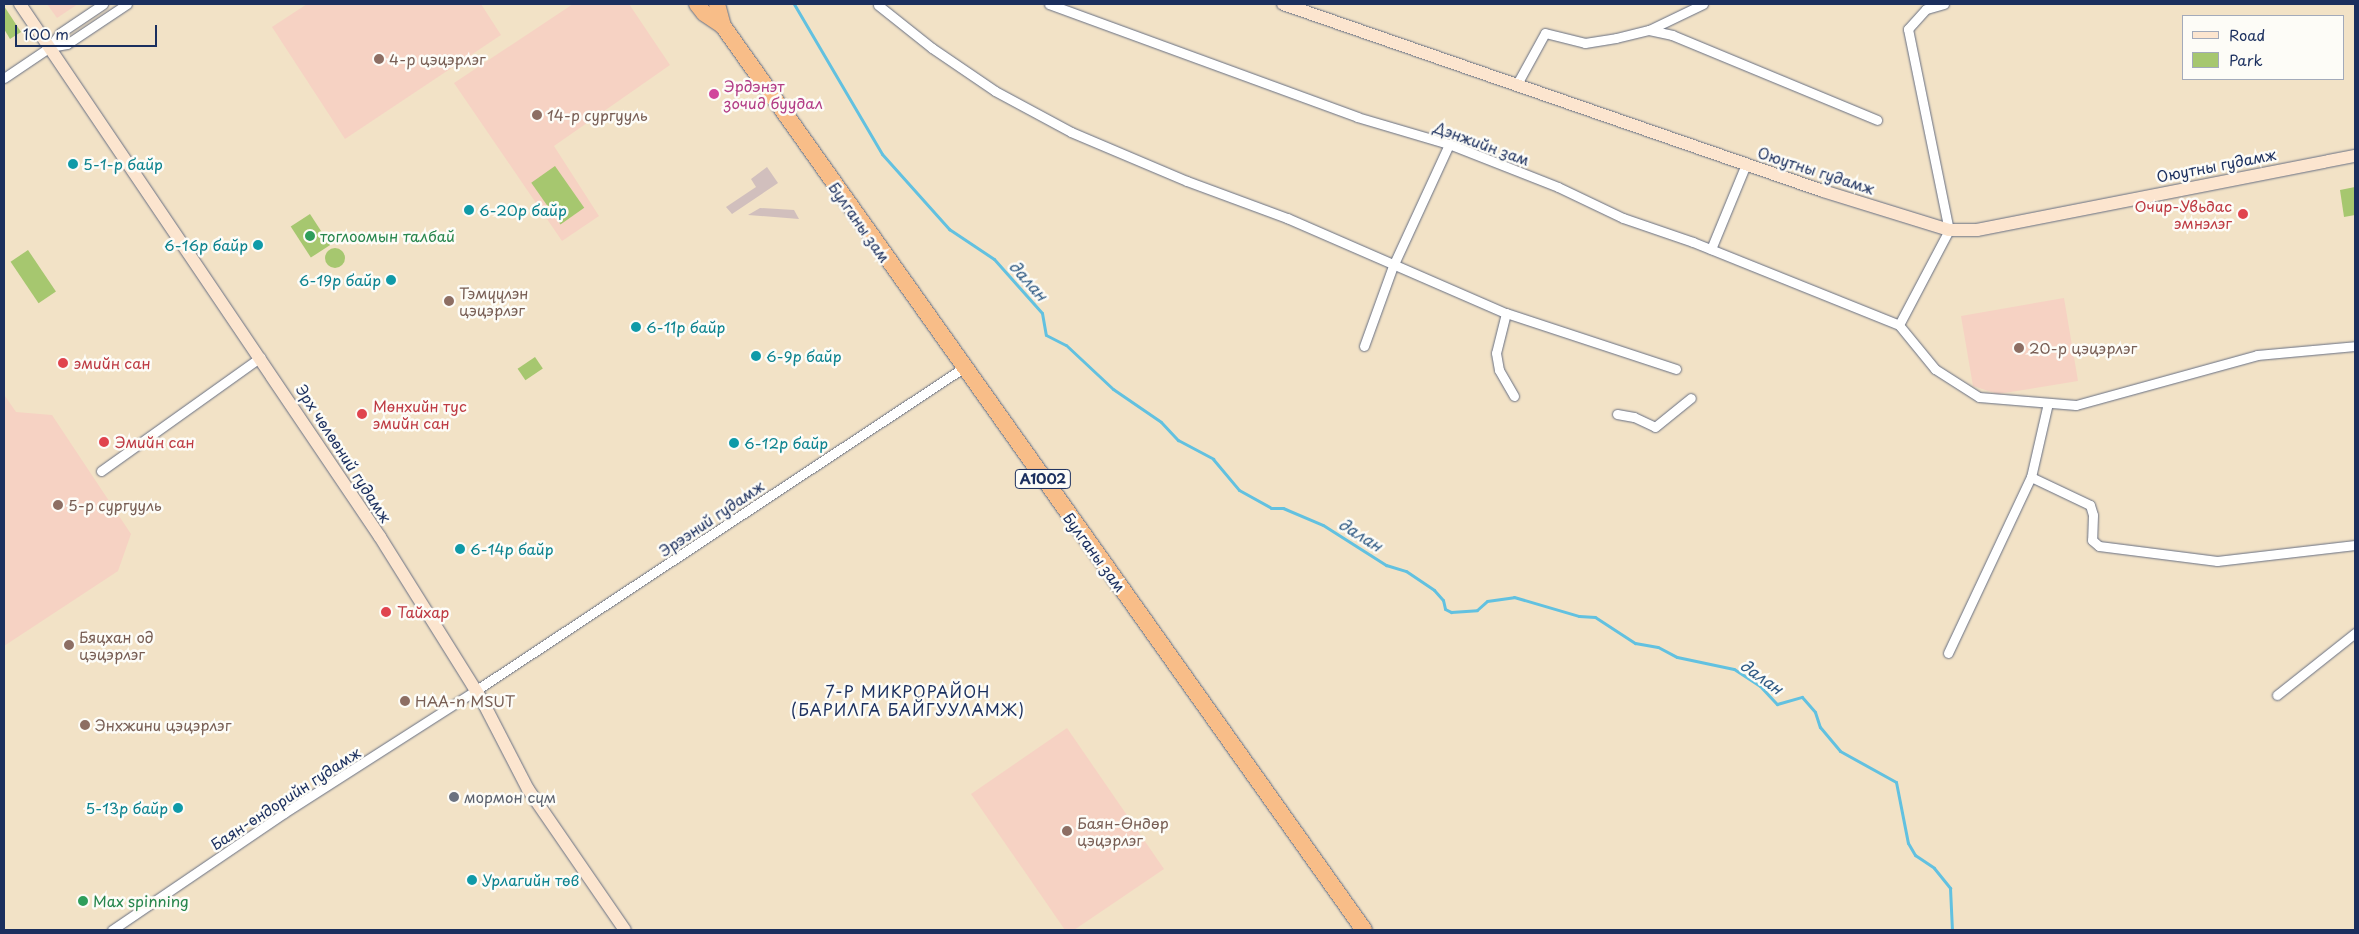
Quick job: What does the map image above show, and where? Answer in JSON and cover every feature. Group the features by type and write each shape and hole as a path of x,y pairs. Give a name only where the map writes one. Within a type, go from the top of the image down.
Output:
{"highway":[{"name":"Булганы зам","path":"698,4 704,13 723,26"},
{"name":"Булганы зам","path":"717,4 723,26 963,368 1364,930"}],"street":[{"name":"Эрх чөлөөний гудамж","path":"20,4 261,357 380,538 475,691 528,788 625,930"},
{"path":"4,78 50,47 60,33 103,4"},
{"path":"50,47 67,44 127,4"},
{"name":"Дэнжийн зам","path":"1048,4 1060,6 1357,117 1449,144 1558,187 1623,218 1711,249 1899,325"},
{"name":"Оюутны гудамж","path":"1284,4 1746,164 1949,230 1977,230 2355,156"},
{"path":"1517,84 1545,33 1586,42 1649,30 1703,4"},
{"path":"1944,4 1926,9 1908,29 1949,230 1899,325 1935,369 1979,397 2048,403 2093,402 2173,376 2257,355 2355,346"},
{"path":"878,5 932,48 995,91 1071,132 1187,181 1287,218 1393,266 1506,313 1676,369"},
{"path":"1649,30 1672,35 1877,120"},
{"path":"1364,346 1393,266 1449,144"},
{"path":"1711,249 1746,164"},
{"path":"1506,313 1496,353 1499,370 1514,396"},
{"path":"101,471 261,357"},
{"name":"Эрээний гудамж","path":"475,691 963,368"},
{"path":"1617,414 1634,417 1655,427 1691,398"},
{"path":"1948,653 2031,477 2048,403"},
{"path":"2031,477 2090,505 2093,515 2092,540 2099,546 2217,561 2355,545"},
{"path":"2277,695 2355,633"},
{"name":"Баян-өндорийн гудамж","path":"112,930 284,813 475,691"}],"shaded area":[{"path":"47,4 78,4 57,18"},
{"name":"4-р цэцэрлэг","path":"307,4 481,4 501,35 345,139 272,27"},
{"name":"14-р сургууль","path":"573,4 629,4 670,65 554,146 599,216 562,241 454,83"},
{"path":"767,167 778,183 732,214 726,207 756,187 751,179"},
{"path":"760,208 794,210 799,219 748,215"},
{"name":"20-р цэцэрлэг","path":"2064,298 2078,381 1998,394 1973,386 1961,316"},
{"name":"5-р сургууль","path":"5,396 16,412 52,415 131,534 118,571 4,646"},
{"name":"Баян-Өндөр цэцэрлэг","path":"1067,728 1164,869 1074,930 1065,930 971,794"}],"green space":[{"path":"4,6 21,32 10,39 4,29"},
{"path":"555,166 584,208 560,224 531,183"},
{"path":"2355,187 2355,215 2344,217 2340,190"},
{"name":"тоглоомын талбай","path":"310,214 330,245 311,258 291,227"},
{"path":"335,248 342,251 345,258 342,265 335,268 328,265 325,258 328,251"},
{"path":"28,250 56,291 39,303 11,262"},
{"path":"535,357 543,369 525,380 518,369"}],"waterway":[{"name":"далан","path":"794,4 882,154 949,229 994,259 1042,313 1046,335 1066,345 1113,389 1161,422 1178,440 1213,459 1239,490 1271,508 1283,508 1323,525 1386,565 1406,571 1434,590 1443,600 1445,609 1451,612 1477,610 1487,601 1514,597 1579,616 1595,617 1635,643 1658,647 1677,657 1734,669 1760,686 1777,704 1802,697 1815,712 1820,727 1840,751 1896,782 1908,843 1915,855 1934,868 1950,888 1952,930"}],"place":[{"name":"4-р цэцэрлэг","path":"379,59"},
{"name":"Эрдэнэт зочид буудал","path":"714,94"},
{"name":"14-р сургууль","path":"537,115"},
{"name":"5-1-р байр","path":"73,164"},
{"name":"6-20р байр","path":"469,210"},
{"name":"Oчир-Увьдас эмнэлэг","path":"2243,214"},
{"name":"тоглоомын талбай","path":"310,236"},
{"name":"6-16р байр","path":"258,245"},
{"name":"6-19р байр","path":"391,280"},
{"name":"Тэмүүлэн цэцэрлэг","path":"449,301"},
{"name":"6-11р байр","path":"636,327"},
{"name":"20-р цэцэрлэг","path":"2019,348"},
{"name":"6-9р байр","path":"756,356"},
{"name":"эмийн сан","path":"63,363"},
{"name":"Мөнхийн тус эмийн сан","path":"362,414"},
{"name":"Эмийн сан","path":"104,442"},
{"name":"6-12р байр","path":"734,443"},
{"name":"5-р сургууль","path":"58,505"},
{"name":"6-14р байр","path":"460,549"},
{"name":"Тайхар","path":"386,612"},
{"name":"Бяцхан од цэцэрлэг","path":"69,645"},
{"name":"HAA-n MSUT","path":"405,701"},
{"name":"Энхжини цэцэрлэг","path":"85,725"},
{"name":"мормон сүм","path":"454,797"},
{"name":"5-13р байр","path":"178,808"},
{"name":"Баян-Өндөр цэцэрлэг","path":"1067,831"},
{"name":"Урлагийн төв","path":"472,880"},
{"name":"Max spinning","path":"83,901"}],"district":[{"name":"7-Р МИКРОРАЙОН (БАРИЛГА БАЙГУУЛАМЖ)","path":"908,700"}]}
